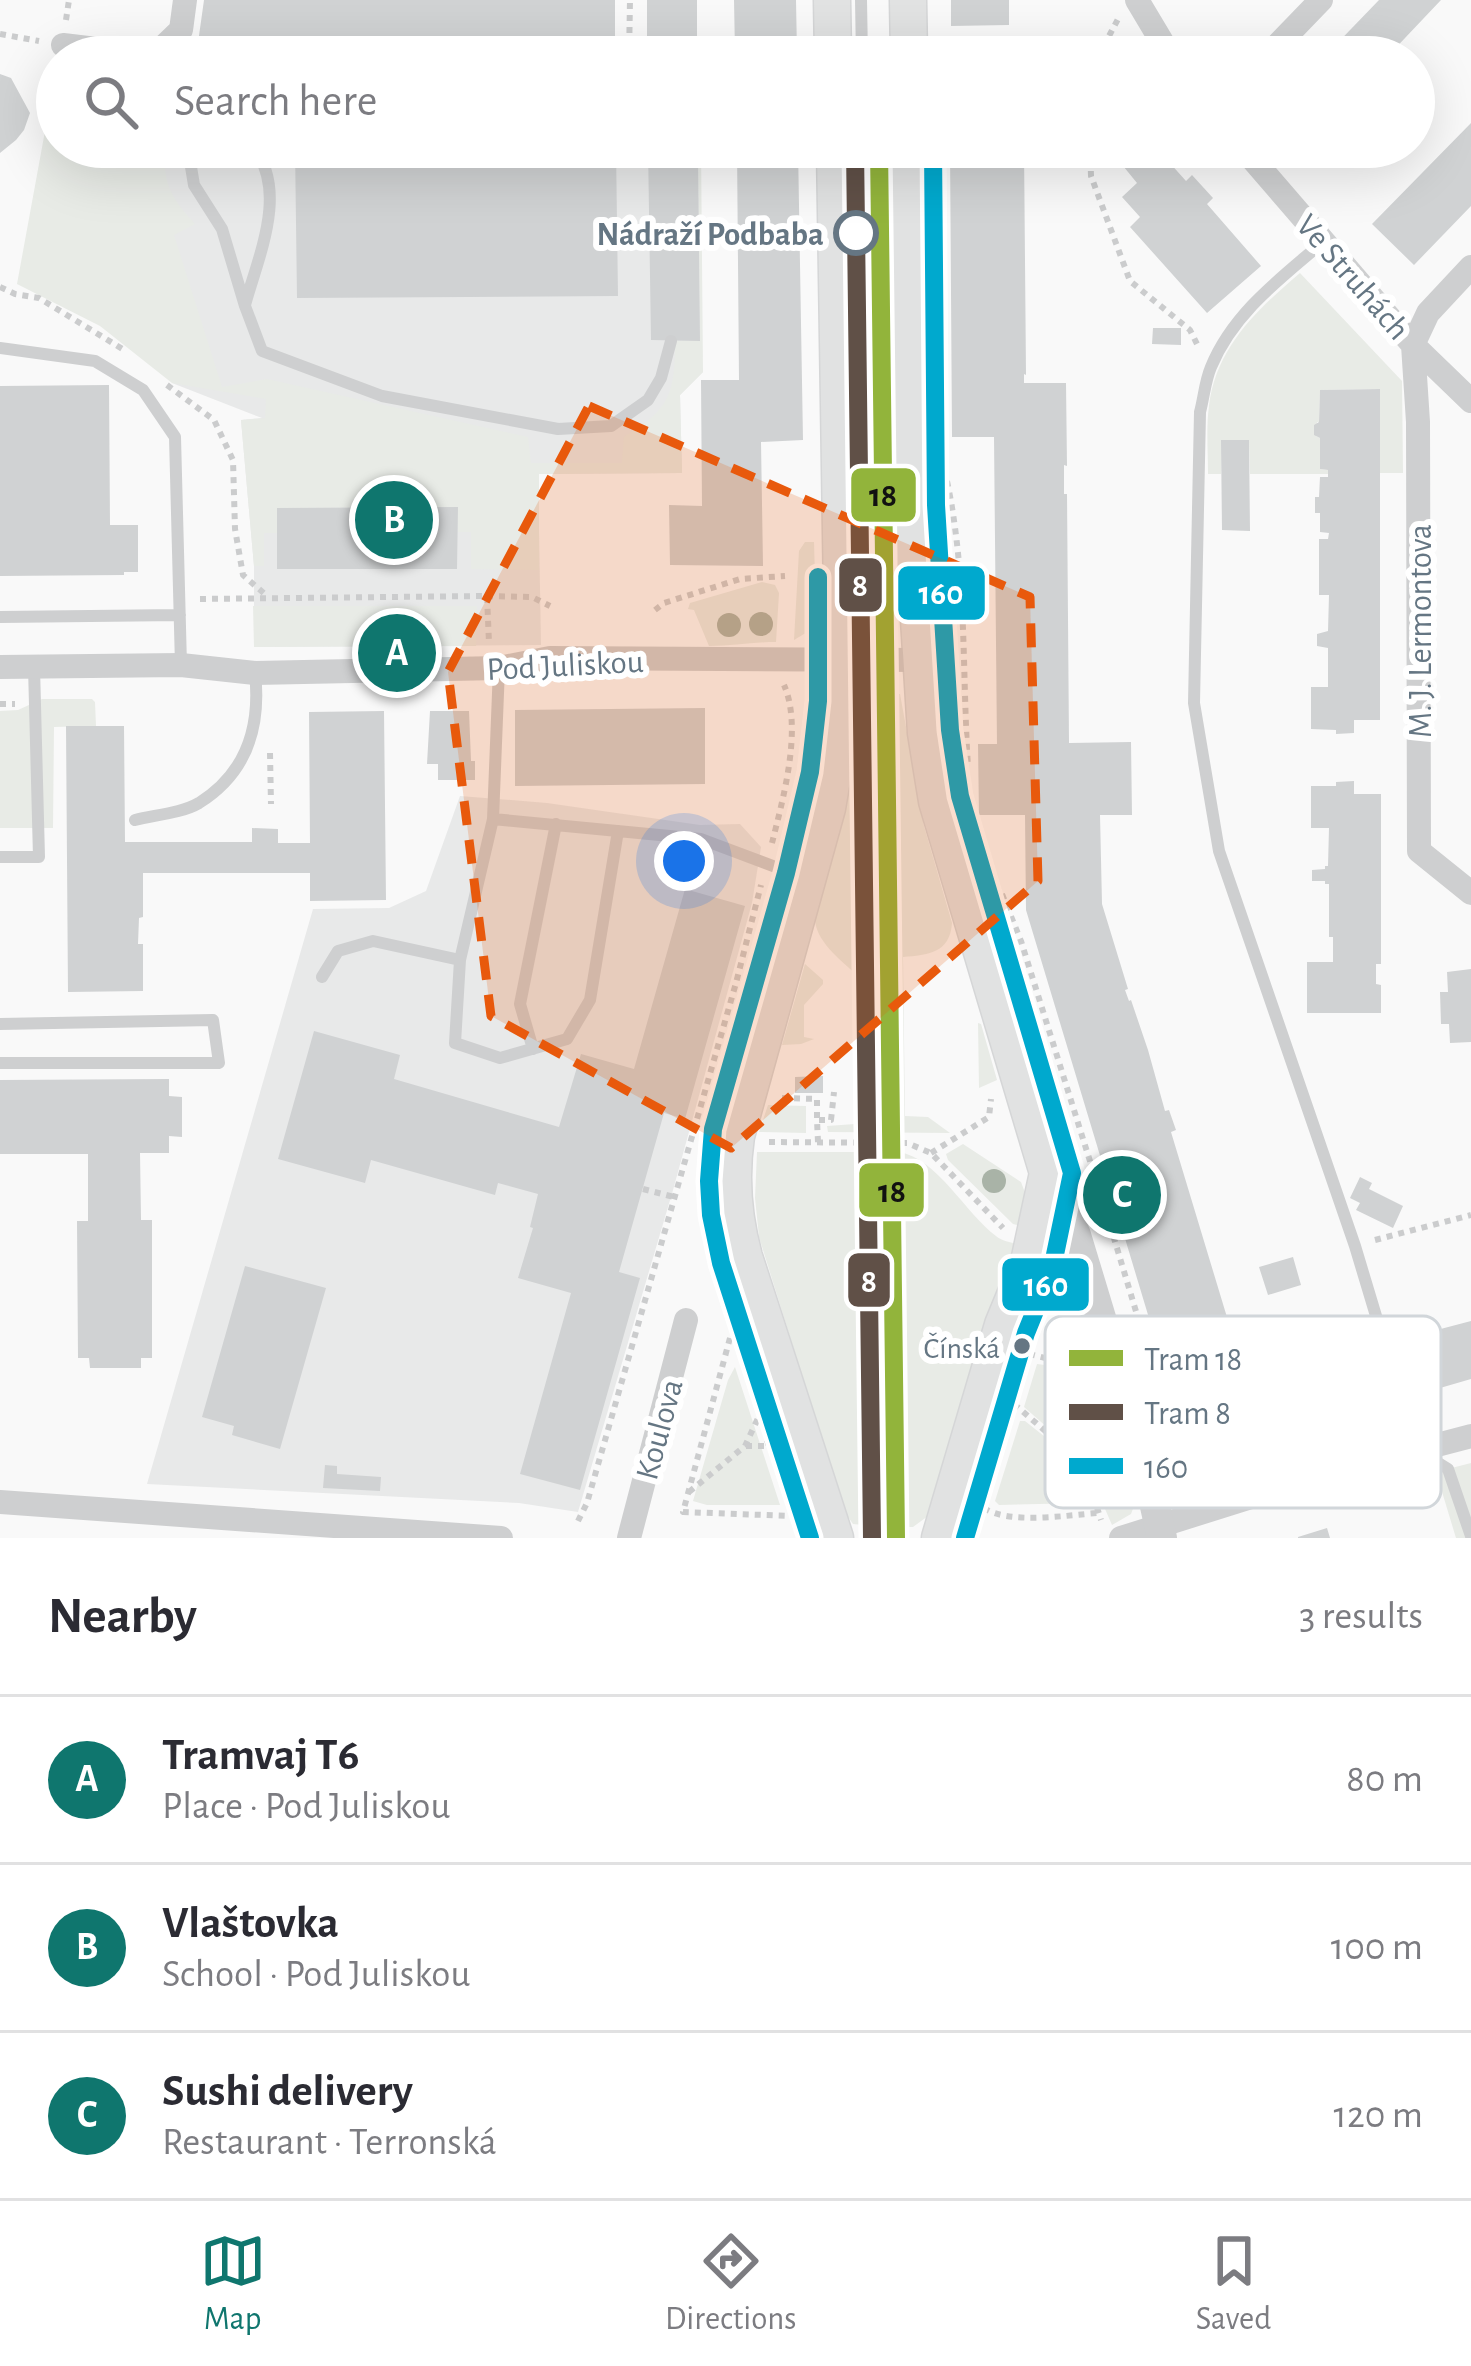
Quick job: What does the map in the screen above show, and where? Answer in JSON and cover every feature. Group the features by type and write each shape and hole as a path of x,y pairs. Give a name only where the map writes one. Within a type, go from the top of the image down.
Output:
{"main road":[{"path":"832,0 833,36"},
{"path":"908,0 909,36"},
{"path":"835,168 842,701 834,776 809,879 736,1136 733,1191 744,1257 835,1538"},
{"path":"909,168 912,506 926,733 937,801 1048,1173 1030,1262 1004,1325 940,1538"}],"street":[{"path":"175,36 181,30 185,0"},
{"path":"1137,0 1158,36"},
{"path":"1286,36 1321,0"},
{"name":"Ve Struhách","path":"1260,168 1413,345 1471,401"},
{"path":"1413,345 1427,313 1471,267"},
{"name":"M. J. Lermontova","path":"1413,345 1418,446 1420,851 1471,893"},
{"name":"Pod Juliskou","path":"0,667 181,664 255,674 494,658 920,659"},
{"path":"1048,1173 1076,1235 1100,1316"},
{"name":"Koulova","path":"629,1538 686,1321"},
{"path":"1441,1443 1471,1436"},
{"path":"0,1502 173,1526 501,1538"},
{"path":"1112,1531 1161,1532 1228,1508"}],"lane":[{"path":"861,0 862,36"},
{"path":"191,168 194,185 222,229 262,352 382,395 558,429 611,426 648,400 661,378 670,341"},
{"path":"245,307 271,200 264,168"},
{"path":"839,381 864,287 863,168"},
{"path":"1323,242 1258,298 1226,336 1209,370 1200,412 1194,703 1219,851 1376,1316"},
{"path":"0,348 94,362 143,390 175,437 181,664"},
{"path":"0,617 180,615"},
{"path":"494,658 493,818 460,960 455,1043 500,1058 567,1039 590,1000 618,831"},
{"path":"0,857 39,857 34,666"},
{"path":"135,820 196,805 236,772 253,734 258,704 255,674"},
{"path":"493,818 701,839 809,879"},
{"path":"533,1049 520,1004 556,824"},
{"path":"322,977 338,950 373,940 460,960"},
{"path":"0,1024 213,1020 219,1064 0,1064"},
{"path":"1441,1465 1448,1469 1471,1536"}],"path":[{"path":"629,36 630,0"},
{"path":"1109,36 1118,19"},
{"path":"1091,168 1130,281 1190,330 1209,370"},
{"path":"944,468 961,568 968,770"},
{"path":"655,610 740,579 785,576"},
{"path":"180,599 487,596 532,597 550,606"},
{"path":"487,596 494,658"},
{"path":"578,1521 736,983 788,780 791,712 784,684"},
{"path":"996,877 1021,940 1138,1316"},
{"path":"931,1153 989,1117 992,1092 1019,1083"},
{"path":"817,1120 831,1120 834,1092"},
{"path":"780,1098 817,1099 818,1142"},
{"path":"759,1142 908,1142 931,1153 1004,1230 1036,1236"},
{"path":"643,1189 674,1197"},
{"path":"1355,1246 1471,1215"},
{"path":"1076,1235 1110,1225"},
{"path":"1046,1286 1063,1316"},
{"path":"730,1338 682,1512 793,1516"},
{"path":"1029,1354 1045,1358"},
{"path":"1013,1404 1045,1431"},
{"path":"689,1492 745,1446 759,1416"},
{"path":"745,1446 769,1446"},
{"path":"982,1505 1005,1517 1099,1513"},
{"path":"1097,1508 1112,1531"}],"highlighted area":[{"path":"589,406 1030,597 1038,881 731,1148 491,1016 448,672"}],"shaded area":[{"path":"38,168 165,168 170,190 195,224 174,235 222,387 267,379 528,437 531,463 622,463 624,437 666,400 675,343 700,340 701,168 703,372 680,395 682,473 539,474 539,570 471,569 471,532 458,532 457,507 277,508 277,533 264,533 264,566 254,566 241,420 265,418 266,399 172,383 100,326 17,284"},
{"path":"158,168 698,168 703,372 680,395 682,473 538,474 541,645 254,647 254,566 241,420 262,418 172,383"},
{"path":"1300,273 1402,381 1403,473 1379,473 1379,389 1320,390 1316,436 1320,438 1320,469 1328,474 1250,474 1249,440 1222,440 1221,474 1208,474 1209,406 1220,365 1241,331"},
{"path":"805,542 814,542 816,616 809,631 794,640 799,551"},
{"path":"762,582 775,585 779,593 776,642 709,646 694,610 688,609 690,603"},
{"path":"253,606 477,606 476,646 254,647"},
{"path":"900,694 924,826 952,923 942,946 903,957 905,1116 928,1117 950,1133 828,1132 827,1126 855,1124 864,1115 861,979 827,946 815,921 839,832 861,695"},
{"path":"42,699 92,699 96,726 54,727 53,828 0,828 0,711 18,710"},
{"path":"460,796 700,825 740,824 761,847 752,903 578,1512 519,1503 147,1484 313,909 389,908 426,891"},
{"path":"805,964 823,980 804,1005 804,1037 814,1039 782,1045"},
{"path":"978,1023 997,1080 979,1088"},
{"path":"768,1105 806,1106 806,1133 759,1132"},
{"path":"963,1144 1021,1182 1028,1228 1013,1224 948,1160 946,1154"},
{"path":"757,1152 868,1152 873,1526 853,1524 844,1511 759,1237"},
{"path":"868,1152 899,1152 904,1522 873,1522"},
{"path":"899,1152 913,1156 938,1175 996,1236 1024,1245 928,1516 913,1527 904,1527"},
{"path":"1037,1364 1045,1365 1045,1425 1024,1407"},
{"path":"735,1367 780,1505 693,1501"},
{"path":"1020,1421 1025,1421 1045,1437 1045,1504 999,1505 995,1501"},
{"path":"1471,1463 1471,1538 1456,1538 1441,1488 1441,1471"},
{"path":"1105,1508 1133,1508 1131,1514 1112,1525"}],"building":[{"path":"204,0 615,0 615,36 199,36"},
{"path":"647,0 697,0 697,36 647,36"},
{"path":"734,0 796,0 797,36 735,36"},
{"path":"951,0 1009,0 1009,25 951,26"},
{"path":"1379,0 1441,0 1407,36 1344,36"},
{"path":"0,74 11,78 30,113 24,130 0,153"},
{"path":"1471,123 1471,206 1414,265 1372,224 1427,168 1435,168 1435,160"},
{"path":"295,168 616,168 618,296 297,298"},
{"path":"648,168 698,168 700,341 651,340"},
{"path":"737,168 798,168 803,440 761,442 763,566 670,565 669,505 702,506 701,380 739,380"},
{"path":"950,168 1024,168 1024,383 1066,383 1069,743 1131,742 1132,815 1100,815 1102,904 1125,990 1165,1111 1169,1110 1176,1130 1171,1132 1227,1316 1148,1316 1026,910 1025,815 979,815 978,744 997,744 994,437 952,437"},
{"path":"1125,168 1174,168 1186,181 1192,175 1213,198 1207,204 1261,266 1207,313 1130,227 1140,217 1122,197 1137,183"},
{"path":"1153,328 1181,328 1181,345 1152,344"},
{"path":"109,385 110,525 138,525 138,572 0,576 0,386"},
{"path":"1380,389 1380,720 1354,720 1354,733 1336,734 1336,730 1311,729 1311,687 1328,687 1328,648 1317,646 1317,634 1328,631 1329,595 1319,595 1319,539 1328,539 1329,533 1320,532 1320,513 1315,513 1320,477 1328,477 1328,470 1320,469 1320,438 1314,435 1314,425 1319,422 1320,390"},
{"path":"1221,440 1249,440 1250,531 1222,530"},
{"path":"458,507 457,569 277,569 277,508"},
{"path":"705,708 705,784 515,786 515,710"},
{"path":"384,711 386,900 310,901 310,873 143,873 138,944 143,944 143,991 68,992 66,726 124,726 125,842 252,842 252,828 278,829 278,843 310,843 309,712"},
{"path":"430,711 469,711 475,780 438,780 438,764 427,764"},
{"path":"1354,781 1354,794 1381,794 1381,964 1376,964 1376,984 1381,985 1381,1013 1307,1013 1307,962 1333,962 1329,884 1312,881 1312,870 1328,866 1329,828 1311,828 1311,786"},
{"path":"671,857 694,864 688,884 665,877"},
{"path":"685,889 745,906 685,1119 664,1113 619,1272 640,1278 580,1490 520,1474 571,1293 518,1278 538,1194 498,1183 495,1195 371,1160 365,1183 278,1159 314,1031 400,1055 394,1079 559,1127 581,1054 634,1069"},
{"path":"1471,969 1471,1042 1450,1043 1449,1024 1441,1024 1440,992 1448,992 1447,972"},
{"path":"823,1076 823,1093 795,1093 795,1077"},
{"path":"169,1079 169,1096 182,1097 182,1137 169,1136 169,1153 140,1153 141,1220 152,1220 152,1358 141,1358 141,1368 90,1368 89,1358 78,1358 77,1221 88,1221 88,1154 0,1154 0,1080"},
{"path":"1360,1177 1372,1183 1369,1189 1403,1206 1393,1228 1356,1210 1360,1203 1350,1198"},
{"path":"1293,1257 1301,1285 1268,1295 1259,1267"},
{"path":"245,1266 326,1288 280,1449 232,1435 234,1426 202,1417"},
{"path":"1471,1321 1471,1379 1441,1388 1441,1329"},
{"path":"325,1465 337,1466 337,1474 381,1477 380,1491 323,1488"},
{"path":"1327,1528 1330,1538 1298,1538 1298,1537"}],"tram line":[{"name":"8","path":"855,168 872,1538"},
{"name":"18","path":"879,168 896,1538"}],"transit line":[{"name":"160","path":"933,168 936,505 950,730 960,796 1072,1173 1052,1269 1026,1333 965,1538"},
{"name":"160","path":"810,1538 721,1263 709,1181 713,1129 810,772 818,701 818,577"}],"place":[{"name":"Nádraží Podbaba","path":"856,233"},
{"name":"Vlaštovka","path":"394,520"},
{"name":"Tramvaj T6","path":"397,653"},
{"name":"Sushi delivery","path":"1122,1195"},
{"name":"Čínská","path":"1022,1346"}]}
